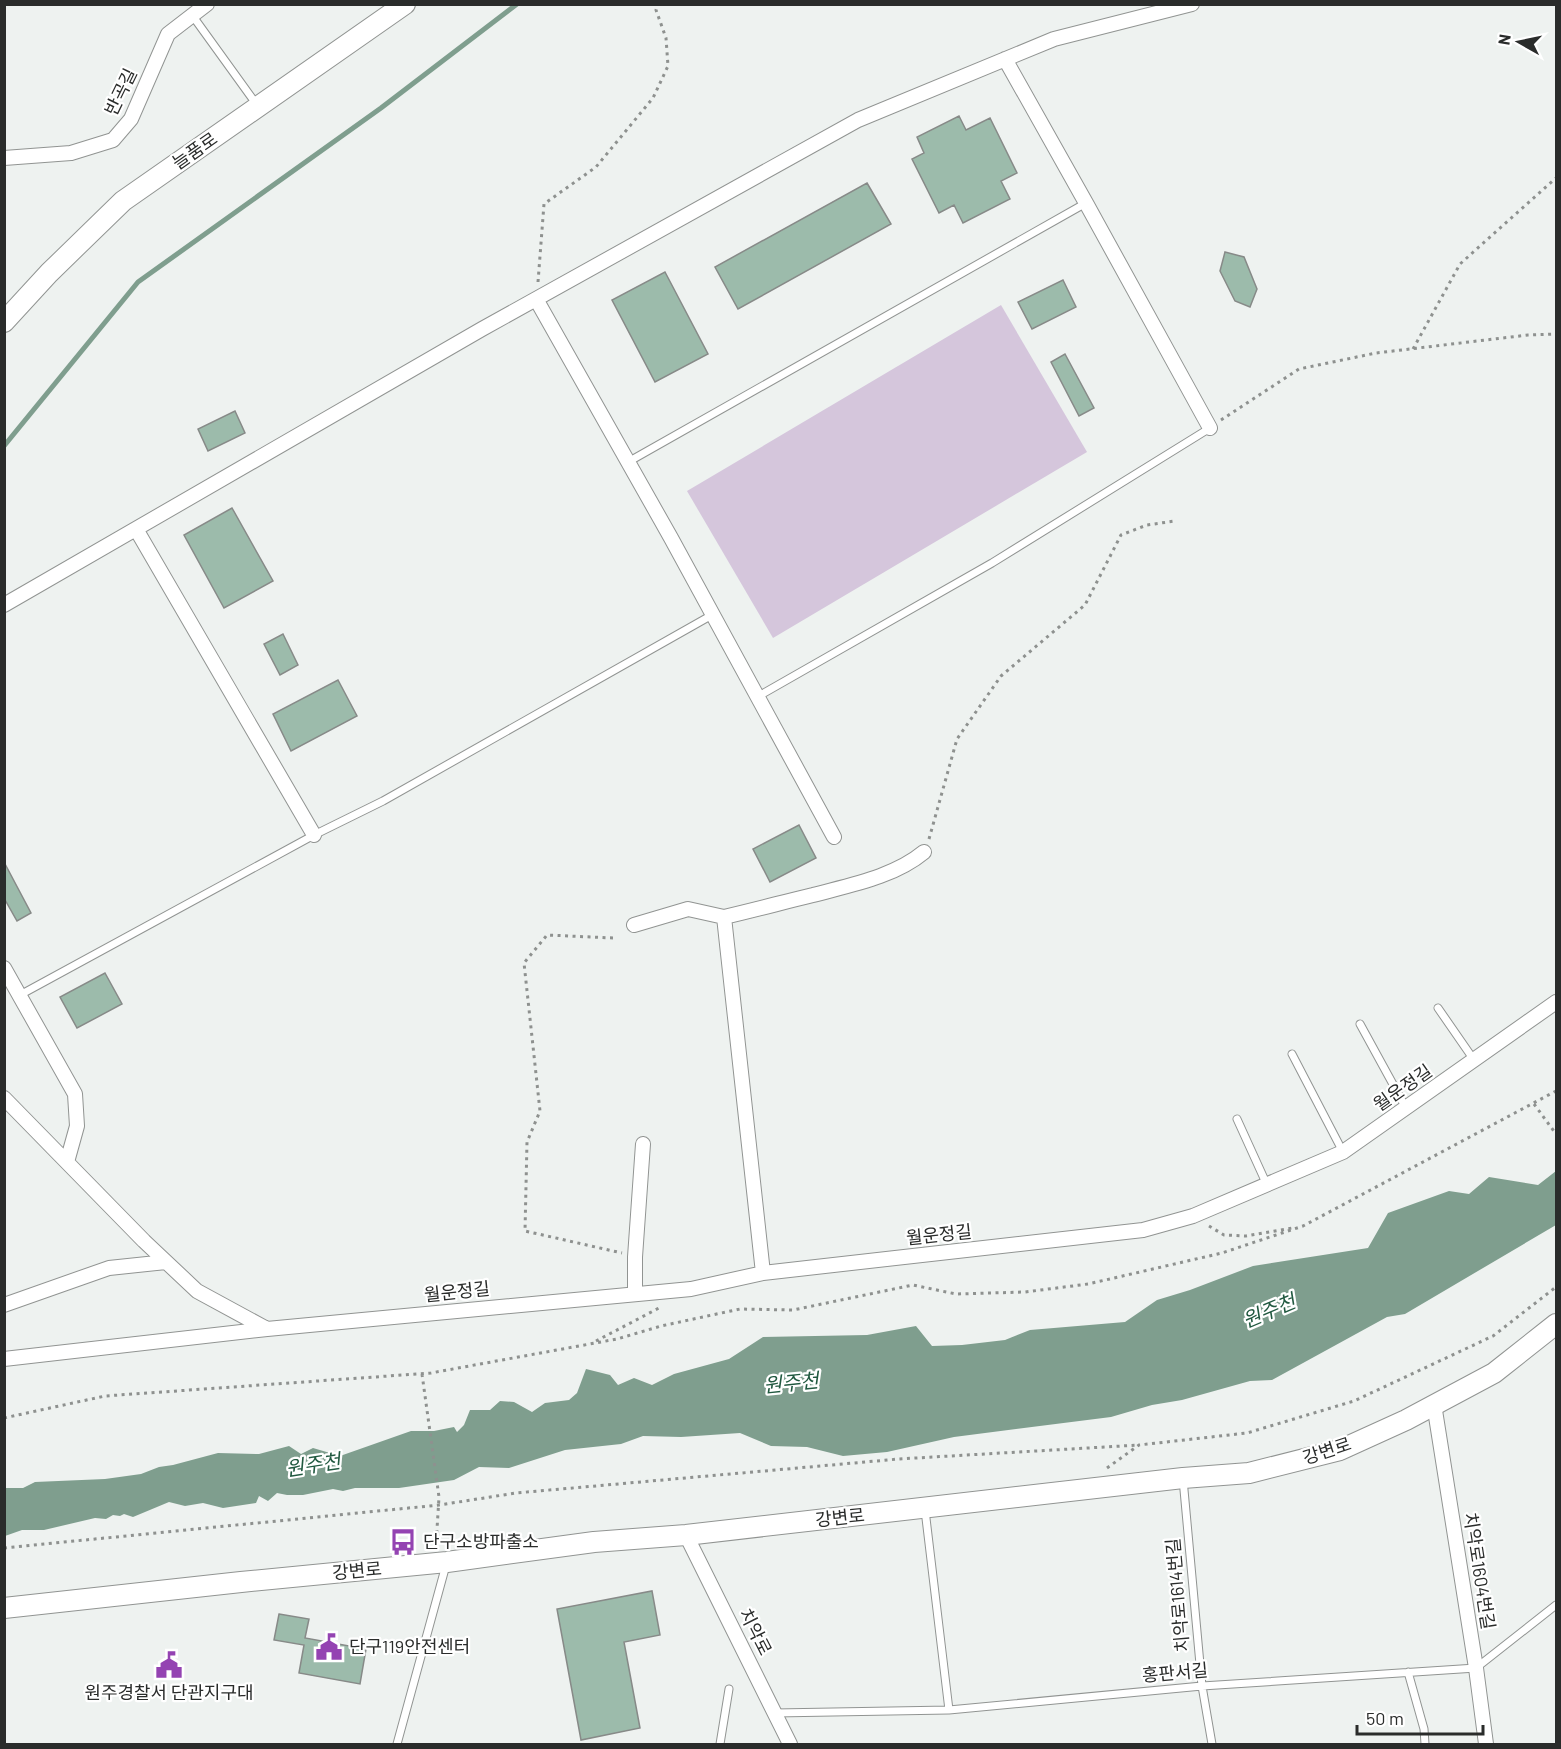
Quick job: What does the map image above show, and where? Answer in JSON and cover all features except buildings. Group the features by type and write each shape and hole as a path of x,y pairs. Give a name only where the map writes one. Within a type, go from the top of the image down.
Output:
{"street":[{"name":"반곡길","path":"4,158 71,153 112,140 131,119 168,34 207,4"},
{"name":"늘품로","path":"4,322 49,273 123,201 405,4"},
{"path":"4,605 536,299 858,120 1054,39 1192,4"},
{"path":"1005,59 1210,428"},
{"path":"536,299 834,837"},
{"path":"136,529 314,835"},
{"path":"634,925 688,909 724,917 881,875 911,862 924,852"},
{"path":"724,917 763,1273"},
{"path":"4,968 75,1094 77,1126 67,1162"},
{"name":"월운정길","path":"4,1359 267,1329 691,1288 763,1273 1143,1230 1193,1216 1342,1152 1557,1002"},
{"path":"4,1098 197,1291 267,1329"},
{"path":"635,1293 635,1257 643,1143"},
{"path":"4,1305 109,1268 166,1262"},
{"name":"강변로","path":"4,1608 441,1563 594,1542 686,1535 1183,1478 1249,1473 1340,1450 1406,1420 1494,1373 1557,1324"},
{"name":"치악로1604번길","path":"1434,1404 1486,1744"},
{"name":"치악로","path":"686,1535 790,1744"}],"lane":[{"path":"192,15 258,107"},
{"path":"628,462 1086,203"},
{"path":"757,697 992,563 1210,428"},
{"path":"20,995 314,835 383,801 712,615"},
{"path":"1438,1008 1474,1060"},
{"path":"1360,1024 1406,1108"},
{"path":"1292,1054 1342,1152"},
{"path":"1237,1119 1267,1185"},
{"name":"치악로1614번길","path":"1183,1478 1202,1686 1212,1744"},
{"path":"924,1508 949,1710"},
{"path":"397,1744 441,1563"},
{"path":"1476,1668 1557,1605"},
{"name":"홍판서길","path":"776,1713 949,1710 1202,1686 1476,1668"},
{"path":"1408,1672 1424,1729 1425,1744"},
{"path":"720,1744 729,1689"}],"path":[{"path":"536,299 544,204 596,167 652,98 668,66 666,38 656,10 658,4"},
{"path":"1413,349 1460,264 1557,178"},
{"path":"1210,428 1299,369 1376,353 1528,335 1557,334"},
{"path":"924,852 932,833 957,739 1001,676 1086,606 1121,535 1148,525 1175,521"},
{"path":"613,938 547,935 524,963 540,1111 527,1142 525,1231 635,1257"},
{"path":"4,1418 105,1396 422,1374 590,1344 740,1309 793,1310 912,1285 956,1294 1025,1292 1088,1284 1222,1253 1302,1226 1557,1091"},
{"path":"1534,1104 1557,1134"},
{"path":"1193,1216 1224,1235 1246,1236 1302,1226"},
{"path":"4,1548 439,1505 516,1492 899,1459 1139,1445 1247,1433 1354,1401 1493,1336 1557,1287"},
{"path":"590,1344 663,1305"},
{"path":"422,1374 439,1497 441,1563"},
{"path":"1102,1471 1139,1445"}],"shaded area":[{"path":"1001,305 1087,452 773,638 687,491"}],"water":[{"name":"원주천","path":"1556,1171 1556,1225 1405,1314 1387,1317 1272,1380 1250,1381 1111,1417 954,1437 887,1452 843,1456 807,1447 771,1446 740,1433 681,1437 643,1436 621,1444 565,1450 509,1468 479,1467 454,1480 399,1488 355,1488 343,1491 333,1489 303,1495 277,1493 268,1501 259,1496 256,1503 223,1508 203,1503 185,1506 169,1502 133,1517 124,1514 113,1515 106,1519 95,1518 44,1530 22,1530 5,1536 5,1488 23,1488 35,1482 105,1479 141,1474 159,1467 218,1453 259,1454 289,1446 301,1454 313,1448 340,1456 411,1431 434,1431 454,1427 457,1432 464,1425 470,1410 490,1410 500,1401 514,1402 532,1412 545,1403 569,1400 577,1393 586,1369 610,1375 618,1385 634,1378 652,1385 674,1374 729,1359 763,1337 867,1335 916,1326 932,1346 962,1345 1005,1340 1030,1330 1125,1322 1157,1300 1253,1266 1368,1248 1388,1213 1449,1191 1469,1194 1489,1177 1538,1185"}],"waterway":[{"path":"4,446 138,282 381,108 517,4"}],"place":[{"name":"단구소방파출소","path":"403,1542"},
{"name":"단구119안전센터","path":"329,1647"},
{"name":"원주경찰서 단관지구대","path":"169,1665"}]}
